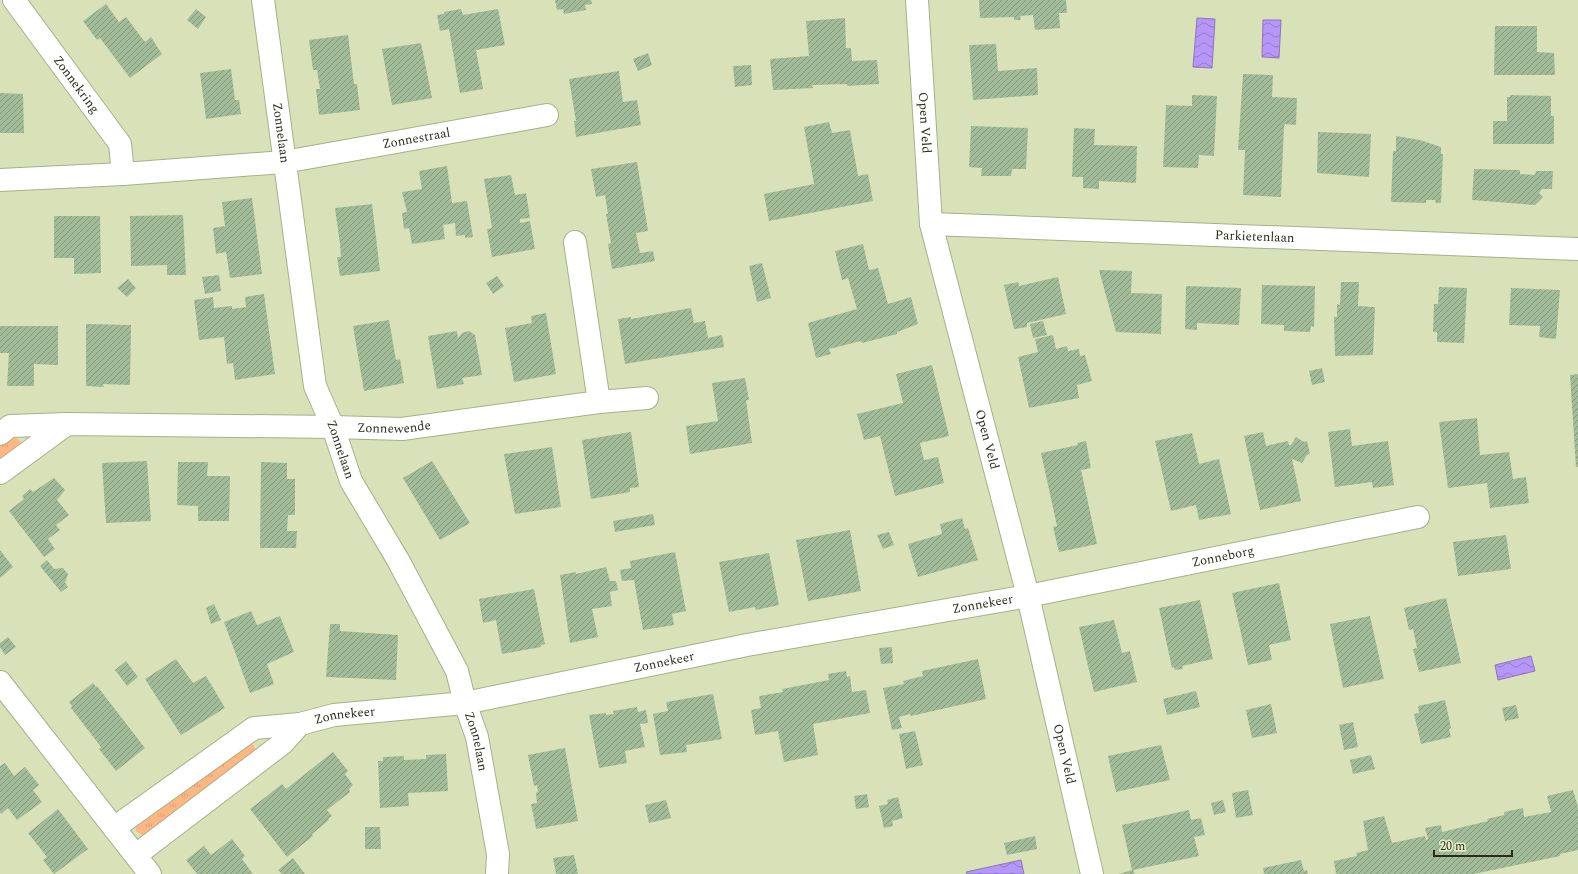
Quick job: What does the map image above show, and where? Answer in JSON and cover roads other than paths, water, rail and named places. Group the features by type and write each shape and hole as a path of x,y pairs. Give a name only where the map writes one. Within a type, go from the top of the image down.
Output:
{"street":[{"name":"Zonnekring","path":"14,0 120,144 123,174"},
{"name":"Zonnelaan","path":"263,0 315,386 333,427 351,481 398,560 457,671 465,703 477,736 498,854 497,874"},
{"name":"Open Veld","path":"917,0 931,224 1028,596 1092,874"},
{"name":"Zonnestraal","path":"284,162 547,114"},
{"path":"0,180 123,174 284,162"},
{"name":"Parkietenlaan","path":"931,224 1578,249"},
{"path":"575,242 599,402"},
{"name":"Zonnewende","path":"0,434 10,426 67,424 402,429 599,402 647,398"},
{"path":"0,473 67,424"},
{"name":"Zonneborg","path":"1028,596 1418,517"},
{"name":"Zonnekeer","path":"114,828 254,728 300,724 334,715 465,703 747,645 1028,596"},
{"path":"0,682 150,874"},
{"name":"Zonnekeer","path":"136,855 283,743 300,724"}],"water":[{"path":"1197,18 1215,19 1212,68 1193,67"},
{"path":"1263,20 1281,20 1279,58 1262,57"},
{"path":"1531,656 1535,671 1498,680 1495,665"},
{"path":"1021,860 1024,874 967,874 966,872"}]}
